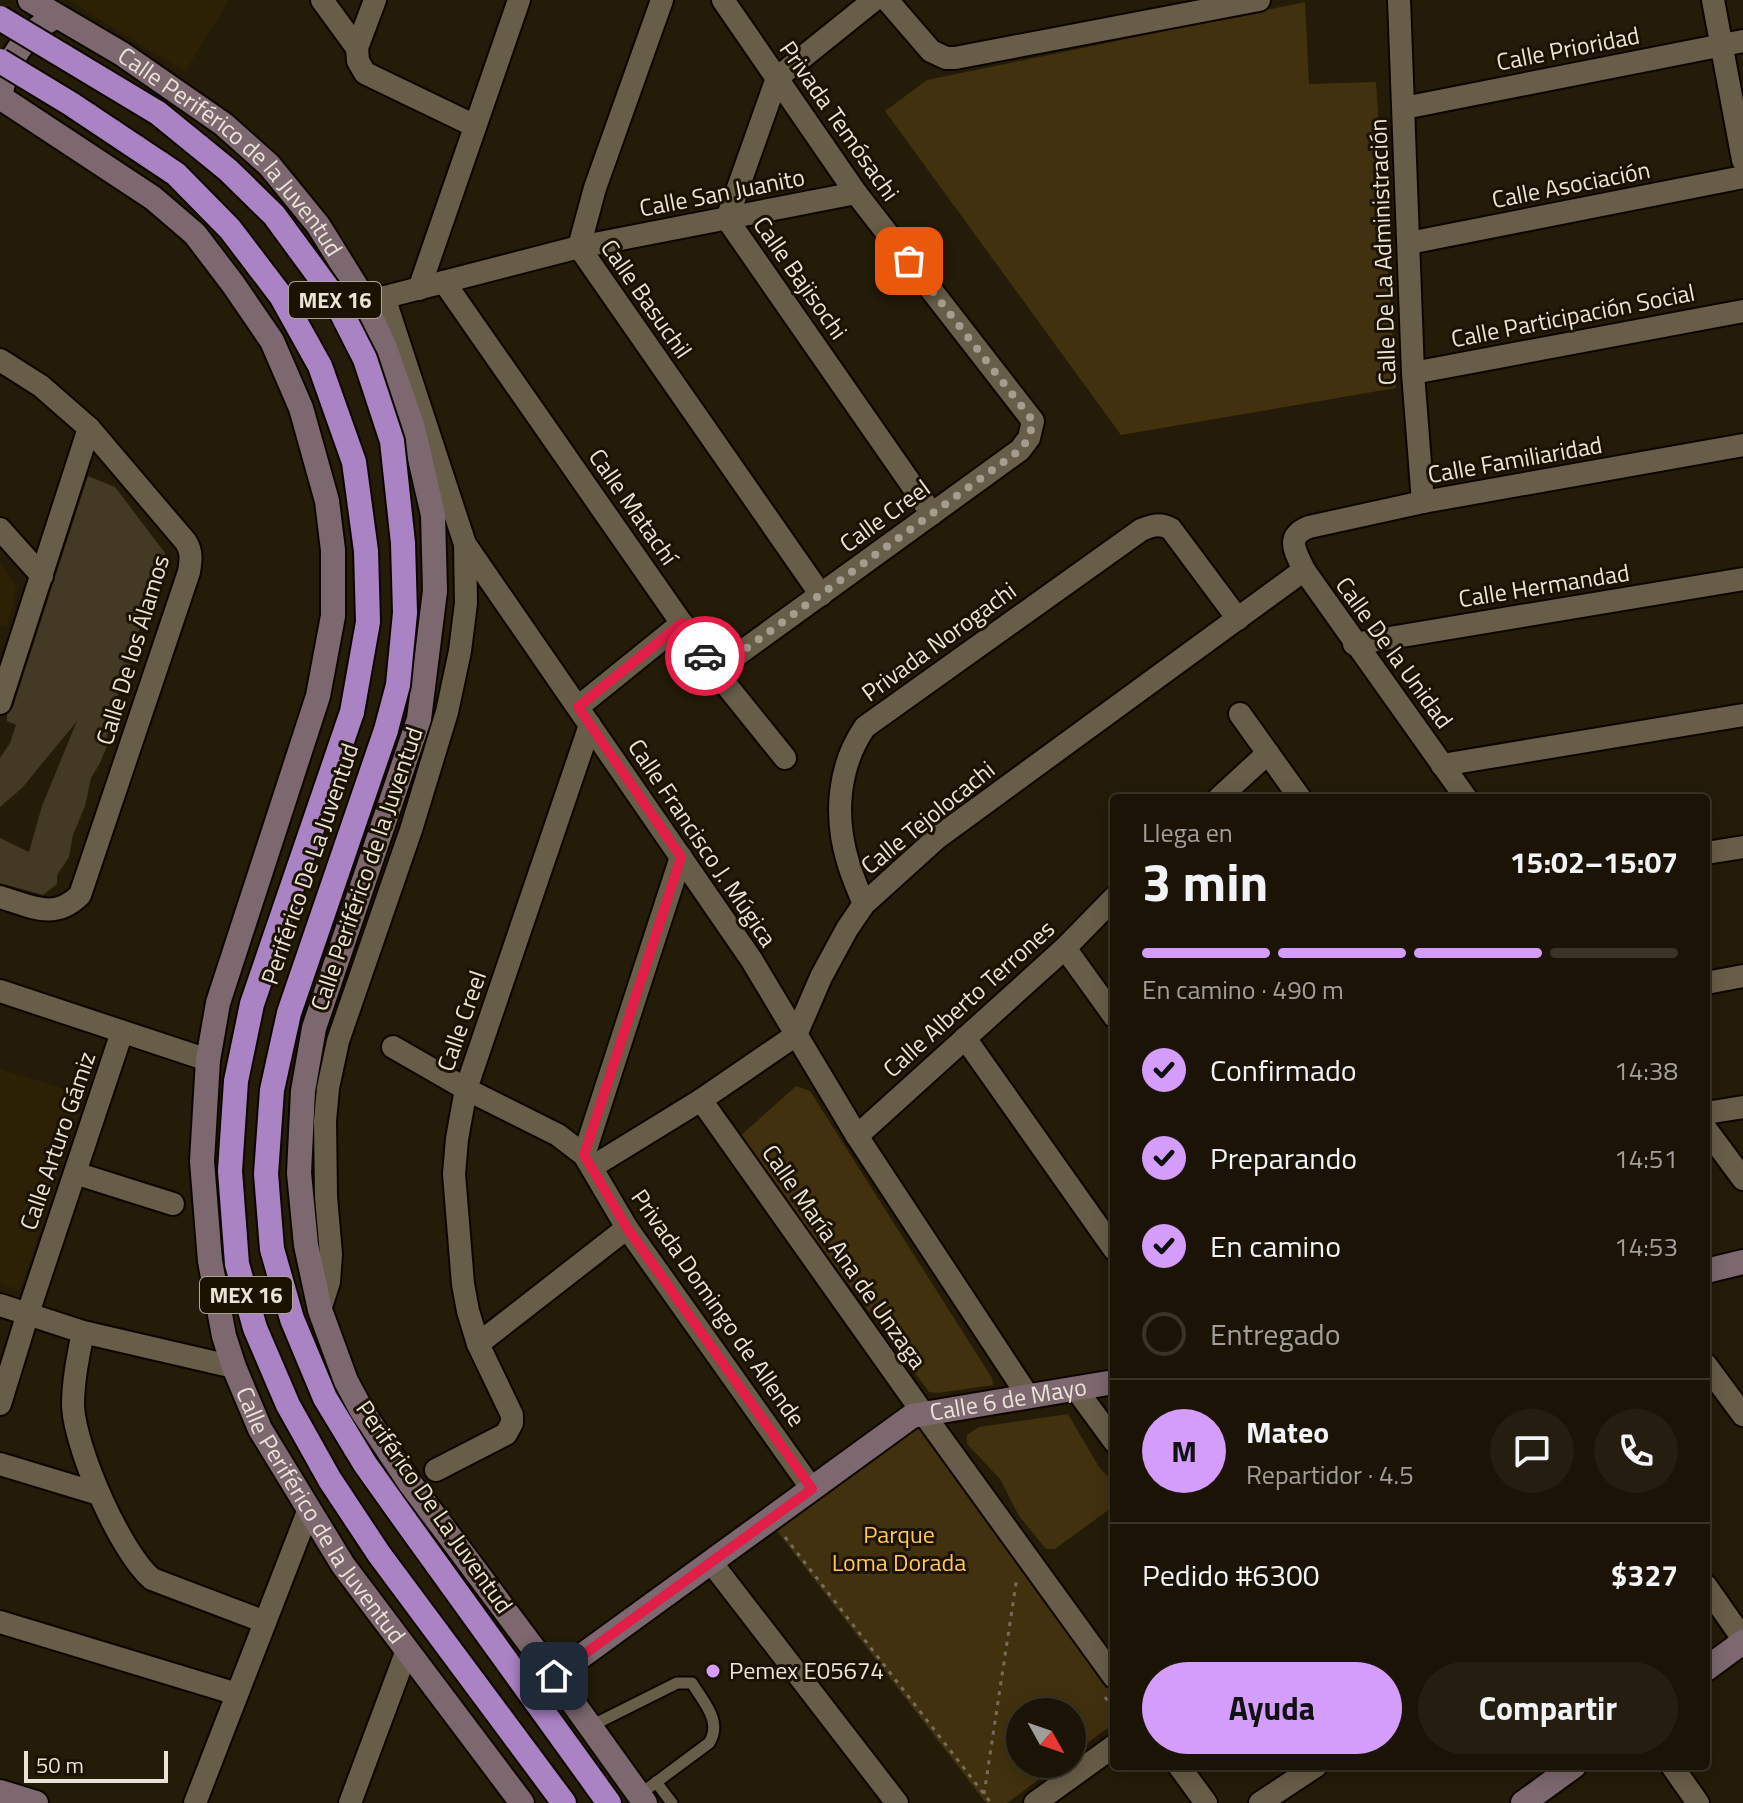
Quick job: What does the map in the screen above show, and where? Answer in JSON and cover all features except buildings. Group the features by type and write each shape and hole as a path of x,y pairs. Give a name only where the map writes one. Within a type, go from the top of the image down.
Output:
{"highway":[{"name":"Periférico De La Juventud","path":"0,18 158,113 228,170 274,215 332,294 365,359 392,441 403,543 405,613 398,685 386,730 289,1013 272,1090 266,1174 272,1249 292,1319 325,1398 365,1464 609,1803"},
{"name":"Periférico De La Juventud","path":"0,61 176,174 230,229 281,296 320,366 354,462 366,551 368,622 352,712 252,1004 236,1081 230,1171 237,1264 260,1341 288,1405 330,1480 379,1554 564,1803"}],"main road":[{"name":"Calle Periférico de la Juventud","path":"30,0 122,54 223,124 269,165 374,300 385,348 413,428 433,515 435,591 419,719 314,1028 303,1091 313,1121 299,1173 306,1245 320,1310 346,1381 362,1411 409,1482 591,1726 647,1793"},
{"path":"0,97 13,55 32,33 56,16"},
{"name":"Calle Periférico de la Juventud","path":"0,97 153,198 195,234 272,341 301,408 327,501 333,550 333,616 318,696 218,1003 208,1060 202,1161 210,1261 224,1336 260,1429 343,1565 522,1803"},
{"path":"1710,1270 1743,1262"},
{"name":"Calle 6 de Mayo","path":"554,1676 912,1416 1110,1383"},
{"path":"1710,1666 1743,1640"},
{"path":"1530,1801 1569,1770"},
{"path":"495,1803 502,1777"},
{"path":"0,1792 36,1803"}],"street":[{"path":"322,0 357,48"},
{"path":"375,0 357,48 358,61 365,73 475,126"},
{"path":"419,289 519,0"},
{"name":"Calle Basuchil","path":"662,0 595,188 579,247 821,595"},
{"name":"Privada Temósachi","path":"723,0 856,193 1033,421"},
{"path":"777,78 874,0"},
{"path":"887,0 931,51 946,58 955,58 1259,0"},
{"name":"Calle De La Administración","path":"1399,0 1413,373 1423,502"},
{"path":"1713,0 1732,43 1743,160"},
{"name":"Calle Prioridad","path":"1404,108 1732,43"},
{"name":"Calle Bajisochi","path":"777,78 727,219 932,514"},
{"name":"Calle Asociación","path":"1409,243 1743,177"},
{"name":"Calle San Juanito","path":"374,300 579,247 856,193"},
{"name":"Calle Matachí","path":"444,282 715,671 785,758"},
{"name":"Calle Francisco J. Múgica","path":"374,300 465,544 751,959 857,1136 1028,1396"},
{"name":"Calle Participación Social","path":"1413,373 1743,311"},
{"name":"Calle De los Álamos","path":"0,360 41,386 89,428 190,550 189,572 80,895 59,910 47,910 0,897"},
{"name":"Calle Creel","path":"715,671 1020,450 1029,438 1033,421"},
{"path":"0,703 89,428"},
{"name":"Calle Familiaridad","path":"1298,534 1309,527 1423,502 1743,445"},
{"name":"Privada Norogachi","path":"864,904 842,839 839,808 847,760 865,727 1141,530 1158,524 1171,529 1238,619"},
{"path":"0,529 42,576"},
{"name":"Calle De la Unidad","path":"1298,534 1293,547 1304,570 1463,794"},
{"path":"313,1121 328,1088 338,1041 411,830 447,712 466,603 465,544"},
{"name":"Calle Tejolocachi","path":"796,1035 821,977 864,904 937,838 1304,570"},
{"name":"Calle Hermandad","path":"1354,644 1743,579"},
{"path":"584,716 682,623"},
{"path":"1240,714 1297,794"},
{"path":"1442,765 1743,715"},
{"name":"Calle Creel","path":"436,1470 506,1434 512,1423 512,1415 478,1344 468,1311 454,1174 457,1139 466,1089 584,716"},
{"path":"1223,794 1268,753"},
{"path":"1710,852 1743,847"},
{"path":"588,1161 681,857"},
{"name":"Calle Alberto Terrones","path":"857,1136 1065,948 1110,902"},
{"path":"1065,948 1110,1010"},
{"path":"1710,982 1743,976"},
{"path":"0,991 208,1060"},
{"name":"Calle Arturo Gámiz","path":"0,1404 122,1032"},
{"path":"588,1161 701,1100 796,1035"},
{"path":"965,1038 1110,1243"},
{"path":"393,1047 466,1089 558,1135 588,1161"},
{"name":"Calle María Ana de Unzaga","path":"701,1100 923,1413 1110,1687"},
{"path":"1710,1112 1743,1107"},
{"path":"1710,1134 1743,1179"},
{"name":"Privada Domingo de Allende","path":"588,1161 627,1228 812,1489"},
{"path":"75,1173 173,1204"},
{"path":"478,1344 627,1228"},
{"path":"0,1305 83,1332 234,1367"},
{"path":"83,1332 75,1373 73,1408 80,1444 99,1494 132,1556 152,1579 265,1622"},
{"path":"1710,1370 1743,1415"},
{"path":"1076,1389 1110,1436"},
{"path":"0,1464 99,1494"},
{"path":"195,1803 309,1509"},
{"path":"711,1562 897,1803"},
{"path":"1710,1592 1743,1640"},
{"path":"0,1622 237,1694"},
{"path":"350,1803 407,1650"},
{"path":"1035,1803 1110,1749"},
{"path":"1182,1770 1206,1803"},
{"path":"1260,1803 1310,1770"},
{"path":"1675,1770 1698,1803"}],"lane":[{"path":"591,1726 677,1683 692,1683 714,1719 715,1729 709,1743 647,1793 672,1803"}],"path":[{"path":"783,1535 991,1803"},
{"path":"984,1794 1017,1573 1026,1586"}],"shaded area":[{"path":"68,0 229,0 185,72"},
{"path":"0,562 16,584 14,603 6,626 0,625"},
{"path":"0,1069 85,1095 20,1290 0,1284"}],"green space":[{"path":"1305,2 1309,84 1376,82 1396,388 1121,435 885,111 927,80"},
{"path":"796,1086 810,1091 992,1378 993,1385 929,1392 739,1137"},
{"path":"1068,1414 1099,1467 1110,1479 1110,1509 1055,1549 1046,1549 1019,1516 1000,1479 967,1444 967,1435 979,1427"},
{"name":"Parque Loma Dorada","path":"918,1427 1110,1691 1110,1726 1086,1744 1086,1698 1006,1698 1006,1778 1041,1778 1007,1803 986,1803 777,1531"}],"way so far":[{"path":"705,656 715,671 1020,450 1029,438 1033,421 909,261"}],"place":[{"name":"Pemex E05674","path":"713,1671"}],"route":[{"path":"554,1676 812,1489 627,1228 584,1155 681,857 578,707 682,623 705,656"}]}
